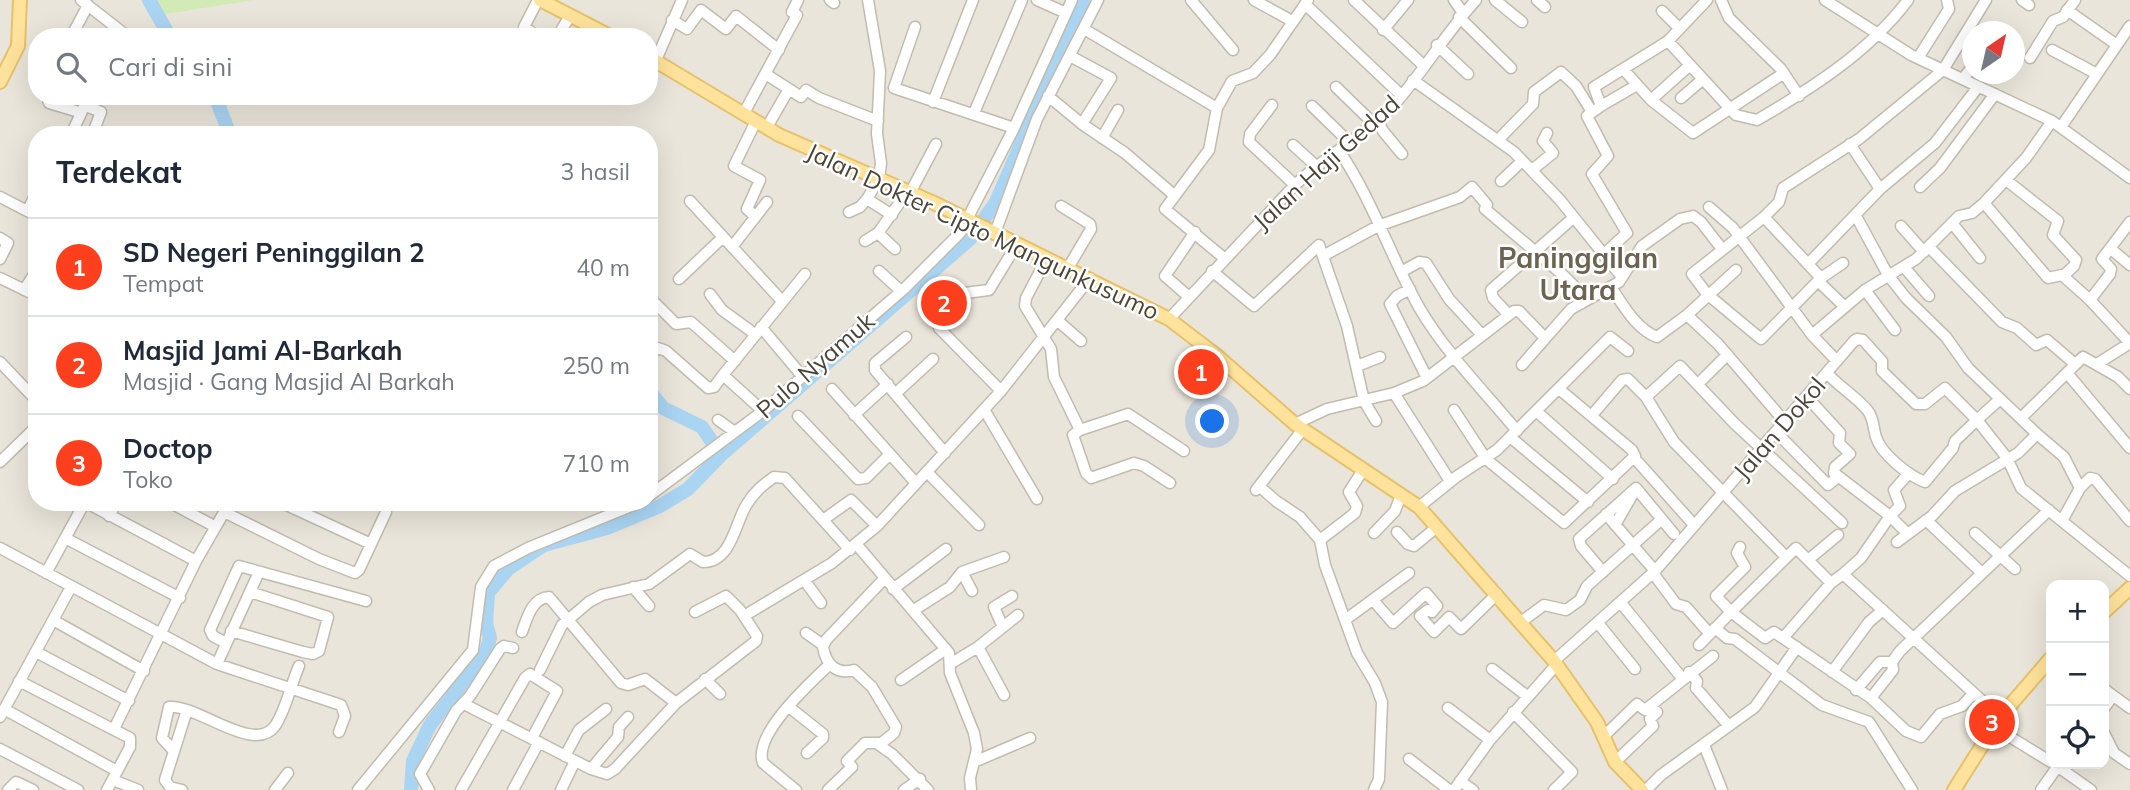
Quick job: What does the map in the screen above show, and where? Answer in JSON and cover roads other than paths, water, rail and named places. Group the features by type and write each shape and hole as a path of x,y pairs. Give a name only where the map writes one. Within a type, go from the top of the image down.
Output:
{"main road":[{"path":"1,80 18,46 20,0"},
{"path":"539,0 594,28"},
{"name":"Jalan Dokter Cipto Mangunkusumo","path":"658,61 761,124 1090,278 1169,319 1216,355 1299,427 1419,507 1579,692 1604,736 1615,762 1644,790"},
{"path":"2109,608 2128,594"},
{"path":"1954,790 1997,722 2046,664"}],"street":[{"path":"525,28 525,22 539,0"},
{"path":"658,48 681,0"},
{"path":"744,113 767,75 797,15 792,12 798,0"},
{"path":"849,212 860,207 879,178 880,71 868,0"},
{"path":"933,102 973,0"},
{"path":"974,113 1022,0"},
{"path":"1037,0 1066,13"},
{"path":"981,226 1014,128 1072,0"},
{"path":"981,226 1098,0"},
{"path":"1191,0 1233,50"},
{"path":"1254,0 1293,21"},
{"path":"1383,30 1408,0"},
{"path":"1454,0 1461,15 1511,68"},
{"name":"Jalan Haji Gedad","path":"1169,319 1295,185 1315,166 1340,152 1376,122 1401,95 1437,45 1476,0"},
{"path":"1495,0 1522,22"},
{"path":"1597,109 1594,88 1668,41 1707,0"},
{"path":"1721,0 1729,18 1784,73 1799,96"},
{"path":"1825,0 1918,58 1962,79"},
{"path":"1668,41 1729,108 1742,118 1757,120 1799,96 1881,35 1908,0"},
{"path":"1918,58 1949,9 1947,0"},
{"path":"1843,263 1819,279 1761,339 1707,295 1692,274 1764,217 1779,202 1783,188 1888,117 1943,70 1986,0"},
{"path":"2030,58 2053,21 2063,17 2075,0"},
{"path":"1355,1 1424,66"},
{"path":"1224,258 1195,232 1165,211 1209,150 1217,108 1233,79 1253,74 1270,55 1307,2 1401,95"},
{"path":"74,28 84,3 117,28"},
{"path":"672,20 687,29 702,10 726,29 736,16 779,50"},
{"path":"2067,10 2117,45"},
{"path":"1662,11 1679,28"},
{"path":"563,28 570,16"},
{"path":"915,27 893,87 1014,128"},
{"path":"1084,29 1217,108"},
{"name":"Jalan Dokol","path":"1455,787 1490,740 1555,663 1654,572 1837,361 1812,335 1865,290 1904,267 1927,249 1952,223 1984,204 2057,124 2128,32"},
{"path":"1437,45 1468,74"},
{"path":"2052,50 2096,74"},
{"path":"1070,57 1111,77 1082,124"},
{"path":"1651,100 1690,65"},
{"path":"1624,70 1651,100 1693,133 1784,73"},
{"path":"1499,139 1533,104 1534,92 1561,72 1597,109"},
{"path":"767,75 801,97 806,90 819,99 878,121"},
{"path":"1681,98 1703,79"},
{"path":"1413,80 1499,139 1532,170 1622,277"},
{"path":"1972,84 2057,124 2130,178"},
{"path":"1603,255 1627,233 1592,174 1608,156 1587,116 1637,85"},
{"path":"1336,87 1376,122 1402,154"},
{"path":"1808,264 1880,189 1936,143 1978,87"},
{"path":"755,216 747,209 760,180 734,166 761,124 789,89"},
{"path":"1920,187 1940,168 1995,94"},
{"path":"1048,96 1082,124 1125,152 1174,195"},
{"path":"75,126 85,105 101,112 96,126"},
{"path":"1272,105 1253,131 1249,142 1295,185"},
{"path":"1312,106 1350,143"},
{"path":"1102,138 1118,110"},
{"path":"1532,170 1553,153 1543,141 1547,133"},
{"path":"865,241 878,233 909,192 936,144"},
{"path":"1850,144 1880,189"},
{"path":"1293,145 1315,166"},
{"path":"1340,152 1361,185 1378,226 1421,310 1513,434 1588,502"},
{"path":"1501,181 1522,161"},
{"path":"2006,180 2058,221 2053,235 2076,260 2074,266 2063,276"},
{"path":"1323,256 1378,226 1460,197 1472,187 1488,205 1485,209 1536,250 1576,288 1582,303"},
{"path":"0,197 28,211"},
{"path":"867,199 892,215"},
{"path":"690,201 782,301"},
{"path":"732,247 767,202"},
{"path":"1984,204 2025,247 2042,273 2048,278 2060,274 2063,276 2090,300 2129,342 2097,365"},
{"path":"1061,206 1091,227 1068,268"},
{"path":"1709,207 1738,236 1793,306 1812,335"},
{"path":"1522,365 1571,309 1612,289 1642,246 1688,216 1701,222 1722,249"},
{"path":"1856,216 1888,275 1925,319 1946,337 1968,368 2064,457 2074,471 2080,488"},
{"path":"1764,217 1844,306"},
{"path":"1509,315 1490,292 1572,219"},
{"path":"2090,300 2110,274 2111,269 2102,259 2130,222"},
{"path":"1952,223 1980,258"},
{"name":"Pulo Nyamuk","path":"658,489 763,411 901,291 960,233 981,226"},
{"path":"1900,226 2002,322 2017,328 2036,345 2047,340 2075,363"},
{"path":"1188,296 1165,276 1195,232"},
{"path":"878,233 895,249"},
{"path":"0,238 8,243 0,259"},
{"path":"678,279 722,238"},
{"path":"965,293 989,290 1017,244"},
{"path":"1212,271 1254,306 1319,245 1357,366 1364,401 1376,421"},
{"path":"2111,249 2130,265"},
{"path":"1047,258 1025,303 1052,352 1054,377 1080,430"},
{"path":"1401,272 1419,262 1426,262 1449,299 1482,335"},
{"path":"1904,267 1930,296"},
{"path":"1612,289 1629,314 1653,335 1661,336 1687,316 1736,270"},
{"path":"879,271 901,291"},
{"path":"658,348 666,351 708,388 713,387 805,274"},
{"path":"0,278 28,292"},
{"path":"744,616 804,581 853,547 877,526 915,482 928,474 985,411 1045,339 1090,278"},
{"path":"24,290 28,284"},
{"path":"1410,289 1397,296 1390,304 1427,378"},
{"path":"1865,290 1895,330"},
{"path":"710,294 722,310 758,330 803,377"},
{"path":"658,306 676,324 691,322 735,361"},
{"path":"1374,790 1379,779 1382,702 1345,620 1320,540 1300,517 1258,488 1299,427 1327,409 1394,393 1427,378 1509,315 1519,311 1545,338"},
{"path":"1687,316 1727,355 1785,422"},
{"path":"1058,321 1081,341"},
{"path":"939,328 1001,391"},
{"path":"906,337 874,365 875,370 945,453"},
{"path":"1419,507 1450,481 1486,459 1610,337 1628,351"},
{"path":"1837,361 1854,341 1860,339 1882,361 1882,371 1916,404 1925,404 1945,388 1977,420 2007,458 2021,488 2063,519 2130,576"},
{"path":"1698,384 1727,355"},
{"path":"1357,366 1380,357"},
{"path":"2021,418 2075,363 2085,357 2118,377 2130,389"},
{"path":"895,394 933,359"},
{"path":"0,362 28,392"},
{"path":"1646,397 1678,365 1842,523"},
{"path":"1827,373 1872,418 1876,440 1909,473 1925,482 1953,448 1955,441 2000,399"},
{"path":"2067,373 2130,448"},
{"path":"723,375 763,411"},
{"path":"1592,415 1624,378 1646,397 1674,442 1724,490 1786,557"},
{"path":"854,415 888,384"},
{"path":"832,389 915,482"},
{"path":"1454,410 1486,459 1564,523 1632,461 1632,450 1559,389"},
{"path":"1394,393 1450,481"},
{"path":"1807,397 1840,433 1839,443 1850,454 1834,469 1838,477 1890,516 1908,534"},
{"path":"985,411 1037,499"},
{"path":"1536,411 1613,479"},
{"path":"1170,483 1144,466 1134,463 1091,478 1073,441 1073,435 1080,430 1128,414 1184,451"},
{"path":"798,416 858,479 866,478 889,454"},
{"path":"718,420 734,432"},
{"path":"1776,432 1828,485 1838,477"},
{"path":"1898,542 1926,520 1955,491 2024,448 2037,434"},
{"path":"0,462 28,435"},
{"path":"1638,463 1695,525"},
{"path":"1320,540 1355,513 1357,506 1349,492 1363,470"},
{"path":"1783,638 1831,583 1861,558 1900,506 1894,490 1909,473"},
{"path":"928,474 979,525"},
{"path":"540,670 547,651 568,619 594,598 656,579 690,554 703,562 711,561 732,541 750,500 774,477 785,478 823,520 914,610 946,649 952,679 974,733 977,749 971,790"},
{"path":"2063,519 2080,488 2090,478 2095,479 2130,521"},
{"path":"1603,572 1581,546 1579,539 1636,488"},
{"path":"1636,488 1674,534"},
{"path":"1615,525 1636,488"},
{"path":"1374,533 1395,511 1401,495"},
{"path":"823,520 851,500 877,526"},
{"path":"1856,690 1880,663 1892,662 2000,553 2049,510"},
{"path":"46,573 80,511"},
{"path":"100,511 196,561"},
{"path":"109,516 112,511"},
{"path":"193,511 214,526"},
{"path":"300,511 371,544"},
{"path":"114,729 196,561 224,512 355,573 359,570 385,511"},
{"path":"358,790 473,650 480,592 494,566 528,548 619,511"},
{"path":"1606,514 1654,572 1676,604 1686,607 1712,631 1735,639 1822,705 1869,722 1912,790"},
{"path":"1521,622 1544,605 1566,610 1574,606 1587,586 1662,519"},
{"path":"1926,520 1982,573"},
{"path":"1397,532 1408,544 1414,545 1437,527"},
{"path":"1975,533 2015,569"},
{"path":"1808,560 1838,535"},
{"path":"65,538 180,598"},
{"path":"1740,547 1737,553 1745,567 1716,596 1731,612 1764,638 1772,631 1871,698 1906,731 1921,737 1940,714 1962,706 1973,694"},
{"path":"0,548 216,664 341,705 345,716 340,732"},
{"path":"892,589 946,549"},
{"path":"1699,645 1797,549 1831,583"},
{"path":"914,610 950,587 962,572 1004,556"},
{"path":"226,643 213,636 210,630 239,566 366,601"},
{"path":"216,664 259,572"},
{"path":"962,572 972,591"},
{"path":"1345,620 1409,573"},
{"path":"1843,574 1910,632 1912,639 1973,694 1997,722 2046,758"},
{"path":"823,645 884,579"},
{"path":"804,581 821,603"},
{"path":"71,587 2,713 138,790"},
{"path":"633,587 649,606"},
{"path":"232,631 303,652 315,654 319,651 328,617 250,592"},
{"path":"1373,600 1393,623 1426,593 1437,606 1432,612 1428,610 1420,616 1434,632 1449,617 1461,629 1497,594"},
{"path":"464,704 591,769 607,774 615,769 676,703 761,643 744,616 726,596 695,612"},
{"path":"1002,625 994,607 1012,596"},
{"path":"522,632 533,607 542,597 552,598 621,684 628,685 645,678 676,703"},
{"path":"1621,603 1686,675 1697,681 1696,688 1729,726"},
{"path":"1832,672 1869,622 1883,610"},
{"path":"950,664 978,647 1002,625 1018,615"},
{"path":"53,620 144,671"},
{"path":"1598,623 1634,669"},
{"path":"806,633 823,645 830,664 841,673 856,671 872,687 896,727 894,733 879,743 865,743 847,761 852,766 828,790"},
{"path":"429,790 421,776 421,769 456,711 464,704 500,649 504,646 513,648"},
{"path":"978,647 1004,695"},
{"path":"1644,790 1755,707 1797,647"},
{"path":"901,680 946,649"},
{"path":"36,652 129,701"},
{"path":"1604,736 1637,704 1645,710 1713,656"},
{"path":"1871,698 1893,670 1892,662"},
{"path":"796,790 763,763 761,757 771,729 789,706 830,664"},
{"path":"173,750 162,738 167,710 173,706 250,735 266,733 276,724 299,666"},
{"path":"1492,669 1527,696"},
{"path":"461,790 526,676 532,675 554,687 557,693 513,790"},
{"path":"705,680 720,694"},
{"path":"19,681 114,729 131,742 107,790"},
{"path":"2109,693 2130,708"},
{"path":"2106,706 2113,696"},
{"path":"789,706 818,727 822,738 807,753"},
{"path":"1615,762 1653,726 1650,719 1657,712 1651,706"},
{"path":"1448,708 1490,740"},
{"path":"565,756 579,730 606,709"},
{"path":"182,790 170,787 165,780 187,710"},
{"path":"1513,712 1572,772 1554,790"},
{"path":"591,769 618,737 619,727 628,717"},
{"path":"396,745 401,734"},
{"path":"974,762 1030,738"},
{"path":"879,743 920,779 928,790"},
{"path":"2109,743 2114,753 2130,764"},
{"path":"1704,745 1722,790"},
{"path":"0,749 78,790"},
{"path":"1409,759 1455,787 1473,790"},
{"path":"561,790 575,761"},
{"path":"2041,790 2052,769"},
{"path":"2061,769 2091,790"},
{"path":"275,790 288,773"},
{"path":"904,790 920,779"},
{"path":"8,790 16,782 33,790"}],"waterway":[{"path":"149,0 165,28"},
{"path":"658,507 688,489 721,455 970,239 996,202 1083,0"},
{"path":"218,105 227,126"},
{"path":"658,402 663,408 702,427 721,455"},
{"path":"411,790 413,761 430,725 485,654 490,638 486,623 488,593 508,569 544,545 607,528 648,511"}],"place":[{"name":"Masjid Jami Al-Barkah","path":"944,303"},
{"name":"SD Negeri Peninggilan 2","path":"1201,372"},
{"name":"Doctop","path":"1992,722"}],"district":[{"name":"Paninggilan Utara","path":"1578,273"}]}
